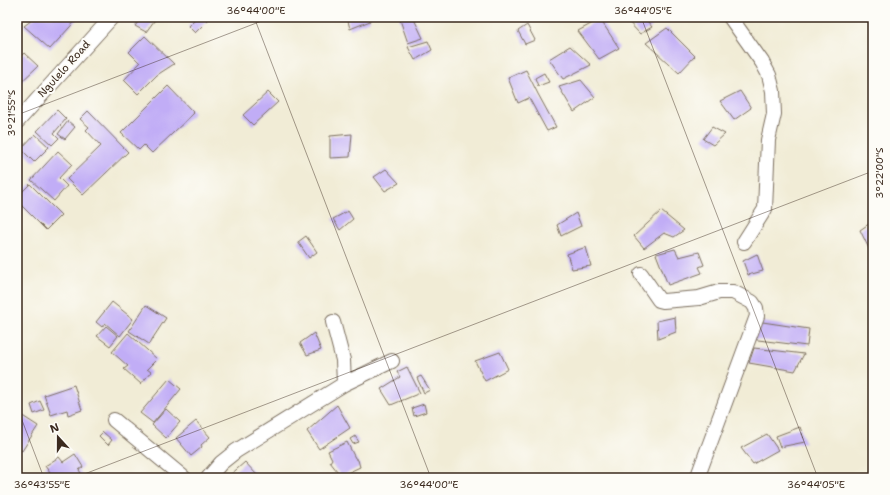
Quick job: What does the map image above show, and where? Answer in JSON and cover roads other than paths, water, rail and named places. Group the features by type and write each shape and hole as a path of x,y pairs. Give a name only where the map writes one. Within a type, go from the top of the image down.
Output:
{"street":[{"name":"Ngulelo Road","path":"17,122 112,17"},
{"path":"730,17 762,62 773,91 774,114 768,140 765,209 744,242"},
{"path":"641,274 659,300 663,301 698,298 719,292 733,292 752,302 756,308 757,316 698,478"},
{"path":"333,322 344,360 344,384"},
{"path":"208,478 221,463 236,451 344,384 392,361"},
{"path":"114,420 184,478"}]}
